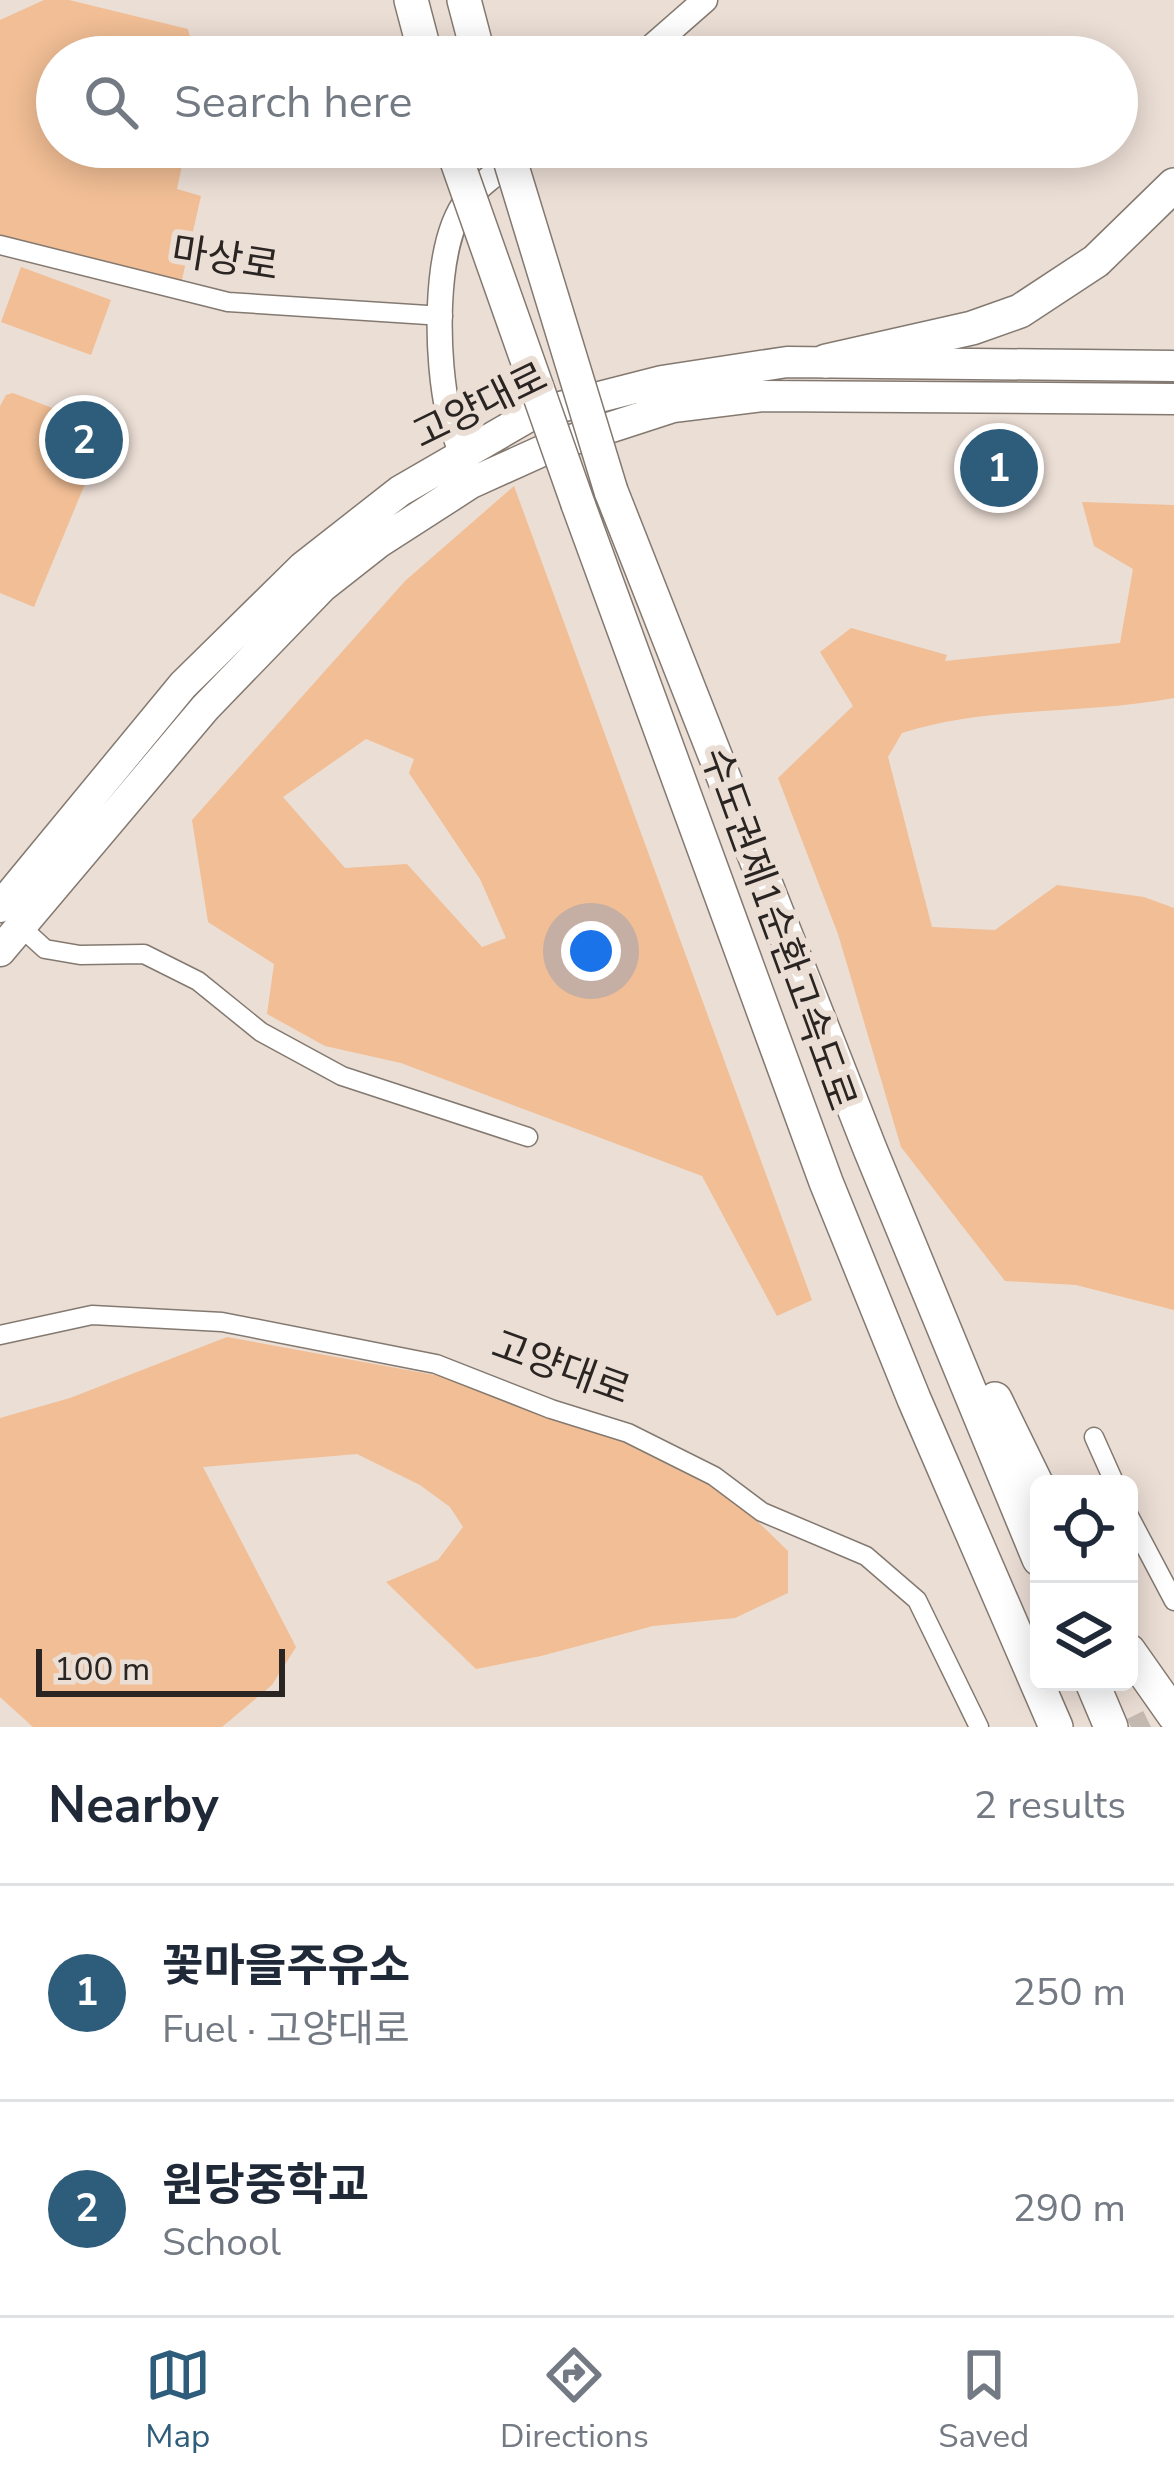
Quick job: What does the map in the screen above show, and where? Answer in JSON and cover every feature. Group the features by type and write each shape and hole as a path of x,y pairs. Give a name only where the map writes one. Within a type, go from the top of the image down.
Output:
{"highway":[{"path":"411,0 420,36"},
{"path":"464,0 473,36"},
{"name":"수도권제1순환고속도로","path":"459,168 826,1182 1056,1727"},
{"name":"수도권제1순환고속도로","path":"512,168 611,491 870,1149 1030,1537"},
{"path":"826,361 971,328 1020,311 1096,261 1174,185"},
{"path":"870,1149 941,1274 1032,1475"},
{"path":"1138,1665 1174,1715"},
{"path":"1096,1691 1111,1727"}],"main road":[{"name":"고양대로","path":"0,951 11,917 322,586 533,414 591,397 748,366 826,361 1174,366"},
{"name":"고양대로","path":"466,469 673,407 763,396 1174,399"}],"street":[{"path":"664,36 705,0"},
{"path":"466,469 442,374 443,277 449,234 467,199 505,168"},
{"name":"마상로","path":"0,245 228,302 443,316"},
{"path":"11,917 45,949 80,955 143,954 198,981 261,1032 342,1076 528,1137"},
{"name":"고양대로","path":"0,1335 92,1315 222,1322 436,1364 551,1409 628,1432 714,1476 762,1512 866,1556 917,1600 979,1727"},
{"path":"1094,1437 1111,1475"},
{"path":"1138,1533 1174,1601"}],"shaded area":[{"path":"44,0 69,0 188,29 190,36 36,36 36,168 182,168 177,189 201,196 181,284 0,235 0,20"},
{"path":"21,267 111,300 91,355 1,322"},
{"path":"13,393 97,425 104,438 34,607 0,593 0,406"},
{"path":"514,486 812,1300 777,1316 702,1176 401,1063 325,1046 267,1014 274,964 208,922 192,820 405,581","holes":["366,739 414,759 409,773 480,879 506,938 482,947 407,864 345,868 283,797"]},
{"path":"1082,502 1174,505 1174,698 935,724 902,733 888,757 932,927 995,930 1057,885 1144,897 1174,908 1174,1310 1076,1285 1005,1281 901,1147 838,934 778,778 853,706 820,652 851,628 947,655 945,661 1120,643 1133,569 1094,546"},
{"path":"227,1337 440,1376 681,1463 788,1551 788,1593 735,1618 653,1626 476,1669 386,1582 438,1560 463,1527 450,1507 420,1485 357,1454 203,1467 296,1647 272,1685 222,1727 33,1727 0,1697 0,1418 70,1398"}],"tunnel":[{"path":"1131,1727 1174,1706"}],"place":[{"name":"원당중학교","path":"84,440"},
{"name":"꽃마을주유소","path":"999,468"}]}
